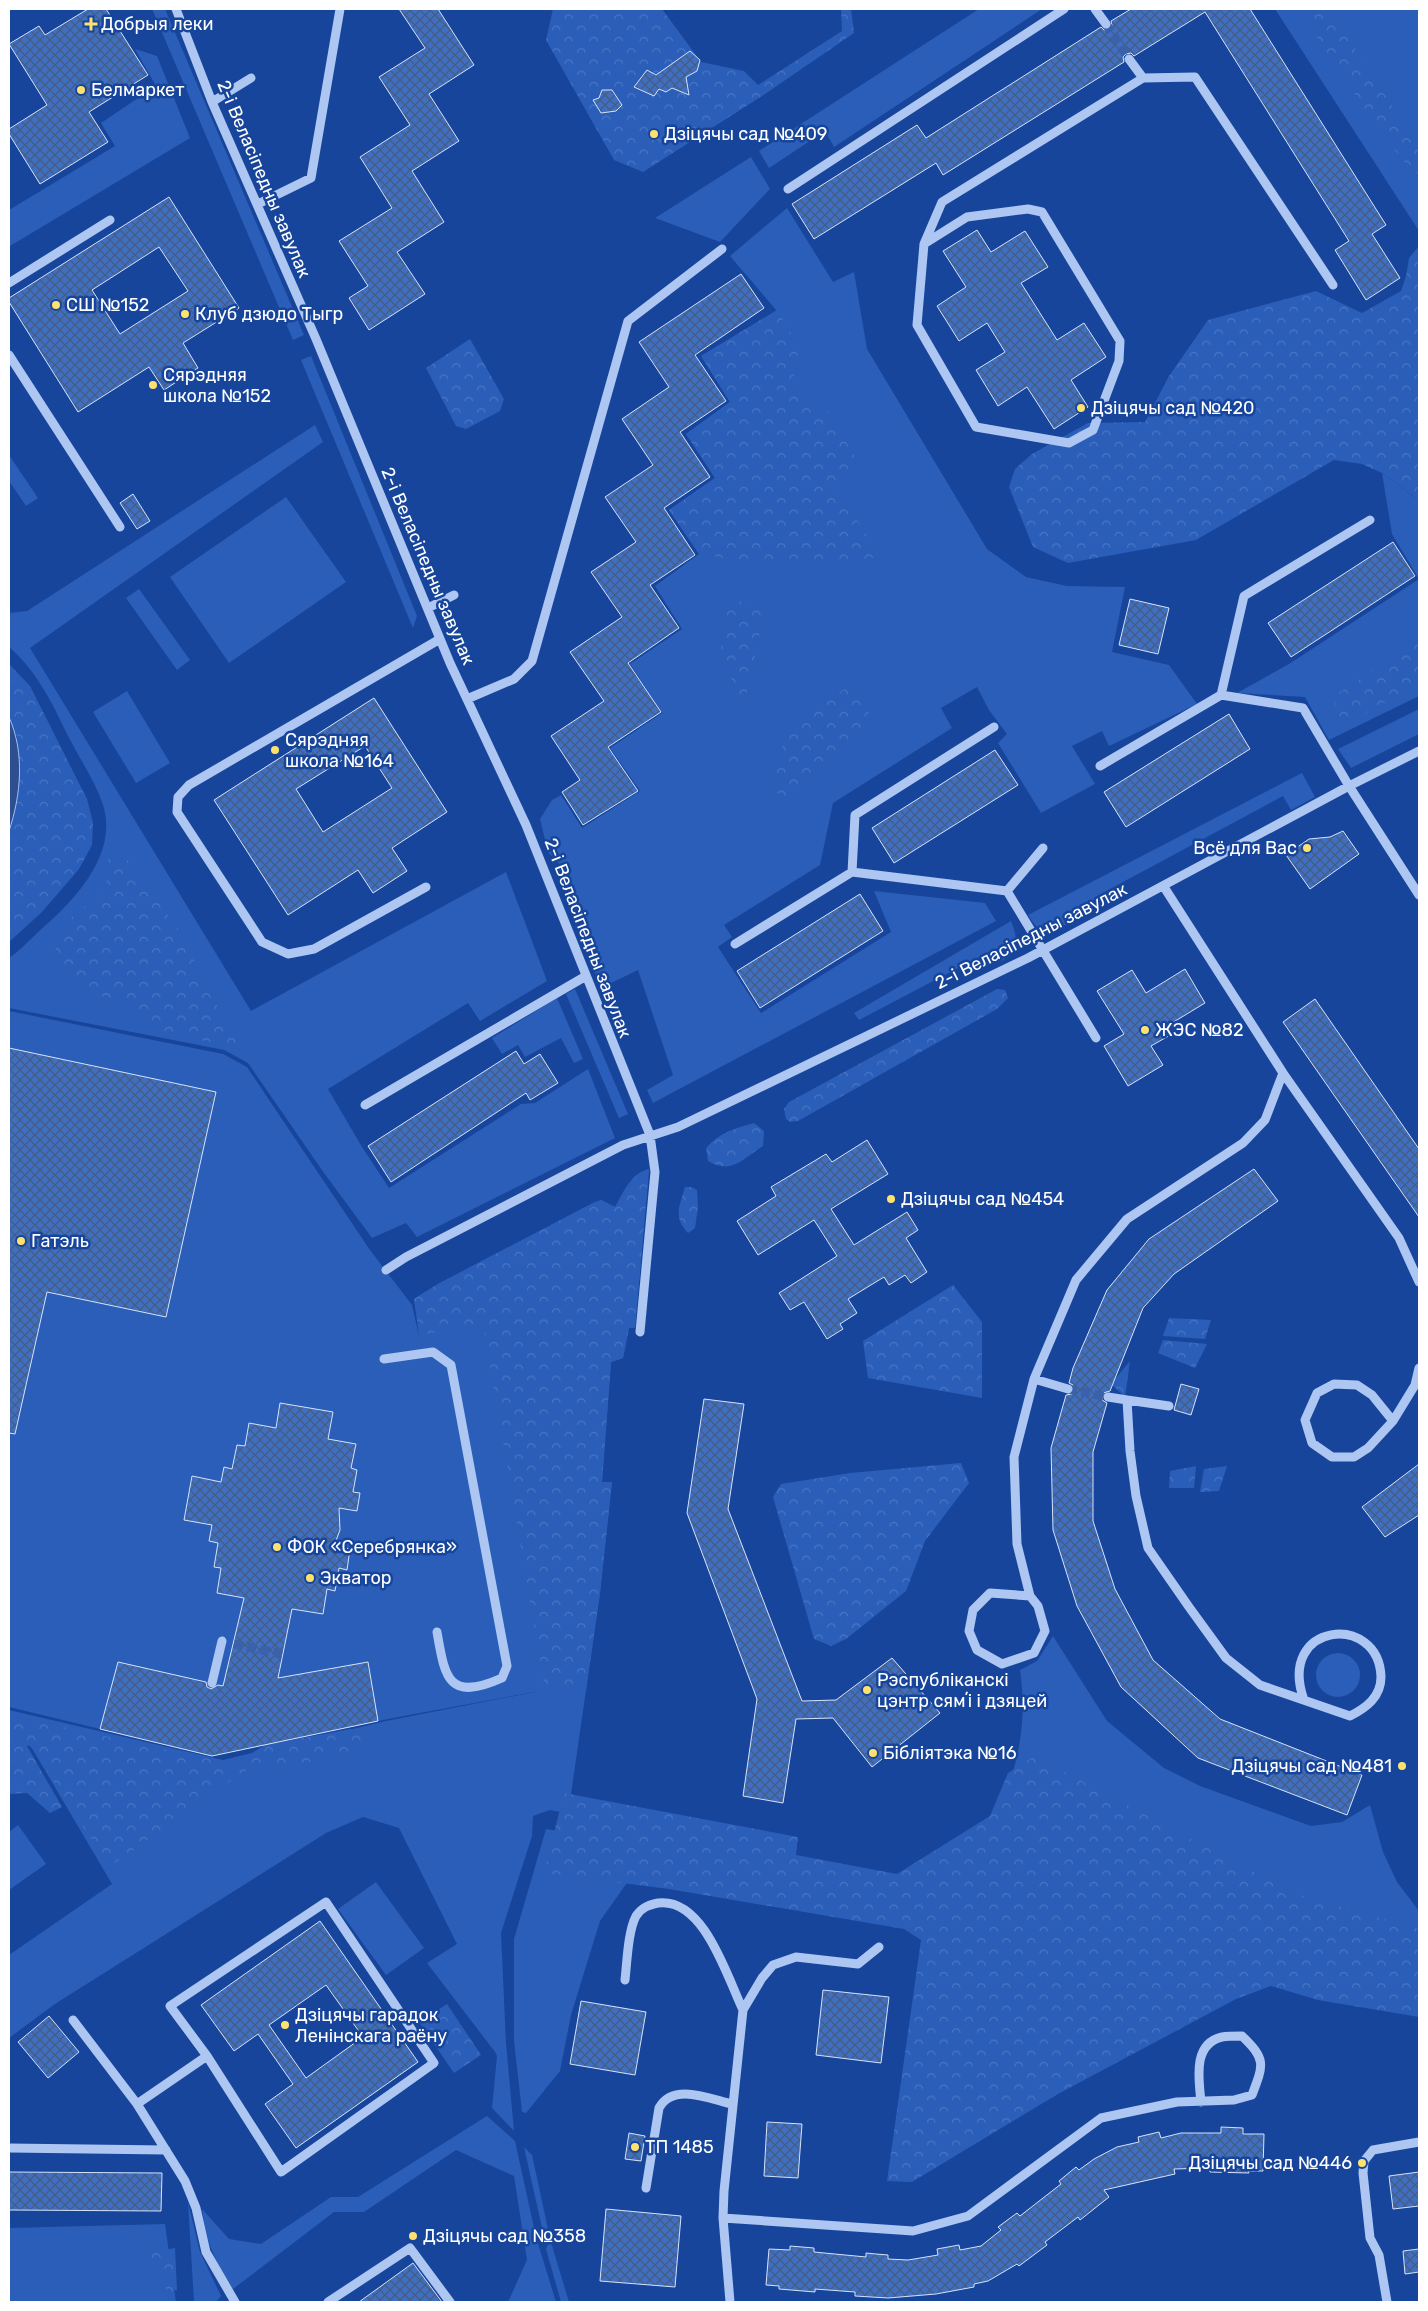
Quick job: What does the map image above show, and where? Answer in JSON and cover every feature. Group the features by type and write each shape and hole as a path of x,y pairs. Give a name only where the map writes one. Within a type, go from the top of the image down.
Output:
{"street":[{"name":"2-і Веласіпедны завулак","path":"176,9 212,102 258,204 440,639 526,825 650,1135"},
{"path":"258,204 312,178 340,9"},
{"path":"788,189 1064,9"},
{"path":"1096,9 1106,24"},
{"path":"1130,58 1143,78"},
{"path":"924,244 967,217 1028,209 1042,212 1120,341 1119,361 1093,430 1069,443 976,427 917,325 924,244 942,202 1143,78 1196,77 1333,285"},
{"path":"212,102 251,78"},
{"path":"9,283 110,220"},
{"path":"467,699 514,679 532,661 628,321 722,250"},
{"path":"9,355 120,527"},
{"path":"1221,696 1244,596 1370,520"},
{"path":"428,608 454,595"},
{"path":"426,887 314,949 288,954 262,942 177,812 178,797 189,785 440,639"},
{"path":"1100,766 1221,696 1304,708 1349,786 1419,895"},
{"path":"852,872 855,815 994,727"},
{"name":"2-і Веласіпедны завулак","path":"386,1270 406,1257 615,1150 650,1135 678,1127 1043,951 1349,786 1419,751"},
{"path":"1007,891 1043,848"},
{"path":"735,944 852,872 1007,891"},
{"path":"1164,886 1283,1073 1399,1238 1419,1282"},
{"path":"1007,891 1096,1038"},
{"path":"365,1105 586,976"},
{"path":"1030,1596 990,1593 973,1610 969,1631 976,1650 1002,1664 1034,1653 1044,1631 1038,1606 1030,1596 1017,1544 1014,1457 1034,1379 1076,1280 1127,1219 1243,1143 1265,1120 1283,1073"},
{"path":"640,1332 655,1172 650,1135"},
{"path":"384,1359 433,1352 451,1365 507,1666 502,1678 491,1683 464,1688 450,1681 444,1672 437,1632"},
{"path":"1393,1421 1372,1395 1357,1385 1334,1384 1317,1393 1305,1420 1312,1443 1332,1457 1354,1457 1368,1448 1393,1421 1415,1386 1419,1368"},
{"path":"1034,1379 1068,1389"},
{"path":"1108,1397 1169,1406"},
{"path":"1127,1400 1130,1450 1136,1496 1148,1548 1226,1658 1260,1684 1304,1700 1350,1716 1364,1709 1375,1697 1381,1682 1380,1666 1374,1651 1362,1640 1347,1634 1331,1634 1316,1641 1305,1652 1298,1667 1298,1683 1304,1700"},
{"path":"212,1683 222,1641"},
{"path":"326,1902 434,2063 281,2172 207,2056 170,2006 326,1902"},
{"path":"624,1980 631,1933 636,1916 646,1905 662,1903 678,1905 690,1911 706,1931 743,2010"},
{"path":"730,2302 723,2218 732,2104 743,2010 762,1978 773,1965 796,1957 858,1964 879,1947"},
{"path":"73,2020 137,2104 186,2181 196,2208 206,2252 235,2302"},
{"path":"723,2218 913,2231 968,2216 1101,2118 1177,2102 1200,2102 1234,2100 1252,2095 1262,2070 1258,2051 1242,2036 1220,2037 1204,2048 1198,2065 1200,2102"},
{"path":"137,2104 207,2056"},
{"path":"646,2188 659,2108 665,2100 672,2095 684,2093 732,2104"},
{"path":"1387,2302 1379,2255 1370,2238 1363,2173 1364,2161 1373,2150 1419,2142"},
{"path":"9,2148 166,2150"},
{"path":"328,2302 410,2248 450,2302"}],"green space":[{"path":"152,9 165,9 304,335 293,340"},
{"path":"553,9 662,9 701,62 744,71 758,85 842,31 841,9 851,9 854,33 765,94 643,172 614,160 546,40"},
{"path":"979,9 1042,9 834,147 825,131 769,168 759,151"},
{"path":"1275,9 1419,9 1419,231"},
{"path":"1298,9 1329,9 1419,147 1419,174 1396,151 1378,127"},
{"path":"135,49 157,56 190,138 10,246 9,210 115,146 101,123 156,86"},
{"path":"751,157 770,189 720,242 655,218"},
{"path":"787,208 833,282 854,272 867,349 987,549 1026,577 1067,586 1125,587 1112,652 1169,665 1197,704 1109,746 1102,731 1072,746 1095,784 1041,813 998,743 1007,734 989,710 977,687 941,708 952,728 833,803 820,865 724,925 732,937 718,947 761,1013 891,932 874,891 985,903 996,921 653,1103 647,1090 673,1075 638,970 601,988 562,888 567,872 548,852 540,819 552,800 561,795 582,828 640,791 610,748 662,713 630,664 682,629 655,586 699,554 669,510 715,478 686,434 730,402 701,356 777,311 730,256"},
{"path":"1419,246 1419,500 1382,473 1362,464 1334,460 1196,540 1068,563 1033,547 1009,487 1015,469 1032,454 1088,423 1145,422 1169,376 1208,320 1316,291 1362,313 1401,291 1409,258"},
{"path":"777,310 799,346 792,387 827,411 860,465 834,482 880,557 821,565 762,565 699,554 669,510 715,478 686,434 730,402 701,356"},
{"path":"470,339 504,399 500,411 466,429 456,426 426,368"},
{"path":"311,356 417,616 413,628 301,360"},
{"path":"315,425 323,442 30,648 251,1011 506,872 547,981 480,1021 468,1003 328,1089 389,1188 521,1104 535,1103 588,1069 615,1138 417,1237 406,1223 372,1238 324,1173 248,1063 224,1050 9,1008 9,958 65,907 90,876 105,840 106,821 102,802 95,786 51,701 37,678 9,647 9,613 27,611"},
{"path":"9,455 38,498 26,506 9,481"},
{"path":"1382,473 1419,500 1419,579 1392,534"},
{"path":"286,497 346,582 229,663 170,577"},
{"path":"1419,579 1419,696 1329,740 1305,697 1237,693 1289,664"},
{"path":"139,589 190,660 177,670 126,598"},
{"path":"729,597 765,610 743,711 721,649"},
{"path":"1419,640 1419,684 1357,718 1336,721 1334,696"},
{"path":"9,664 30,686 87,799 93,823 92,845 79,869 42,912 9,942 9,831 18,790 17,737 9,717"},
{"path":"851,684 873,720 788,801 777,793 772,768 790,730"},
{"path":"127,691 170,763 136,783 93,712"},
{"path":"1419,709 1419,734 1351,768 1338,749"},
{"path":"1302,773 1315,797 1291,810 1283,796 1097,896 1101,904 1073,921 1057,928 1045,930 1039,928 1028,915"},
{"path":"120,850 178,929 238,1046 164,1035 126,1004 88,992 54,959 57,941 62,928 102,891 108,871 108,857"},
{"path":"1011,921 1016,944 1015,950 1007,958 991,964 983,955 859,1020 854,1013"},
{"path":"575,989 628,1114 619,1118 566,994"},
{"path":"997,989 1005,990 1008,998 997,1009 798,1121 790,1122 786,1119 784,1109 789,1102"},
{"path":"557,998 583,1059 574,1063 561,1038 525,1057 518,1045 502,1054 492,1038"},
{"path":"9,1011 223,1054 247,1067 370,1250 412,1305 419,1336 414,1299 438,1284 593,1203 601,1200 615,1207 633,1179 649,1169 635,1328 629,1328 623,1358 611,1362 602,1482 612,1482 600,1593 571,1794 697,1837 550,1810 533,1816 532,1836 501,1933 506,2043 514,2131 492,2108 497,2056 495,2052 427,1963 457,1944 399,1828 363,1817 326,1833 55,2004 9,2038 9,1955 112,1884 33,1750 25,1740 9,1732 9,1710 223,1760 386,1721 545,1690 393,1718 212,1756 9,1707"},
{"path":"754,1123 764,1131 763,1146 737,1164 730,1166 716,1165 708,1161 706,1148 716,1138"},
{"path":"649,1169 635,1328 629,1328 623,1358 611,1362 602,1482 612,1482 600,1593 586,1690 545,1690 483,1324 420,1335 414,1299 438,1284 593,1203 601,1200 615,1207 633,1179"},
{"path":"685,1187 697,1190 698,1207 695,1228 688,1233 680,1222 679,1217 679,1206"},
{"path":"953,1285 982,1322 982,1398 868,1378 863,1341"},
{"path":"1169,1318 1211,1320 1205,1339 1163,1336"},
{"path":"1163,1340 1207,1344 1195,1368 1158,1353"},
{"path":"1130,1361 1125,1397 1111,1384"},
{"path":"961,1463 969,1483 925,1541 906,1591 846,1639 831,1646 814,1639 773,1497 781,1484 850,1473"},
{"path":"1196,1466 1194,1488 1169,1488 1170,1471"},
{"path":"1227,1466 1219,1491 1200,1492 1204,1469"},
{"path":"1053,1636 1107,1721 1164,1768 1200,1786 1311,1826 1342,1822 1370,1805 1383,1852 1397,1882 1419,1911 1419,1934 996,1820 1010,1782 1019,1747 1023,1710 1020,1670 1037,1661"},
{"path":"1334,1653 1342,1653 1354,1659 1360,1675 1354,1691 1342,1697 1334,1697 1322,1691 1316,1679 1316,1671 1322,1659"},
{"path":"9,1715 245,1767 244,1758 265,1745 350,1729 370,1731 375,1738 347,1753 331,1758 297,1764 248,1767 109,1867 30,1745 27,1746 62,1807 50,1813 27,1793 9,1794"},
{"path":"1035,1756 1293,1893 1419,1929 1419,2017 1318,2000 1271,1986 1236,1999 1058,2094 912,2182 887,2181 921,1940 904,1929 669,1889 544,1873 564,1793 798,1837 796,1855 897,1874 990,1816 1008,1773"},
{"path":"18,1825 46,1864 9,1890 9,1832"},
{"path":"546,1829 653,1846 600,1921 571,2015 560,2071 526,2113 522,2112 514,2041 514,1939"},
{"path":"376,1882 424,1948 386,1975 338,1909"},
{"path":"447,2004 481,2055 454,2073 419,2022"},
{"path":"487,2116 515,2141 536,2237 556,2302 508,2302 527,2260 514,2176 456,2150 364,2212 334,2212 233,2289 212,2251 202,2209 229,2239 261,2244 331,2197 358,2197"},
{"path":"524,2147 532,2155 548,2229 544,2237"},
{"path":"188,2202 200,2252 221,2296 216,2302 194,2302"},
{"path":"165,2224 176,2302 9,2302 9,2228"},
{"path":"550,2239 569,2302 561,2302 546,2249"},
{"path":"175,2248 177,2290 167,2292 150,2253"}],"shaded area":[{"path":"9,717 17,745 20,774 16,803 9,831"}],"building":[{"name":"Белмаркет","path":"88,9 106,9 148,75 89,112 108,142 40,184 9,134 9,129 47,105 9,44 39,26 45,35"},
{"path":"399,9 438,9 474,65 429,94 459,141 412,171 444,222 397,252 425,294 369,330 349,298 368,286 339,241 392,208 360,157 410,125 379,77 425,48"},
{"path":"1131,9 1250,9 1386,225 1372,234 1400,278 1366,300 1335,250 1349,241 1205,12 1134,56 1131,53 1126,54 1123,57 1124,62 943,175 936,163 814,239 792,204 917,125 926,138 1101,27 1104,30 1109,29 1112,26 1111,21"},
{"path":"690,51 700,60 697,71 686,77 689,95 672,88 666,92 659,89 654,96 634,87 647,70 656,75"},
{"path":"602,90 612,90 622,105 616,111 601,113 593,100 599,98"},
{"name":"СШ №152","path":"169,197 239,308 183,343 198,368 164,390 149,367 78,412 9,302 9,298","holes":["159,247 188,291 120,334 92,290"]},
{"path":"977,230 991,252 1025,231 1048,267 1021,283 1057,340 1084,323 1106,357 1071,380 1088,407 1054,429 1027,387 998,406 976,370 1005,352 987,323 959,341 937,306 966,287 943,251"},
{"path":"741,274 764,308 695,355 726,401 680,432 710,477 664,508 695,555 650,585 679,628 628,663 661,712 608,747 638,791 583,825 562,792 580,780 551,736 604,701 570,652 622,617 591,572 636,542 605,497 653,465 622,419 669,387 639,342"},
{"path":"133,494 150,521 137,529 120,503"},
{"path":"1393,542 1415,576 1291,657 1268,623"},
{"path":"1130,599 1169,608 1158,654 1119,645"},
{"path":"374,698 447,812 392,848 407,871 373,893 358,870 288,915 214,800","holes":["365,746 392,788 323,832 296,789"]},
{"path":"1229,714 1250,749 1126,827 1104,792"},
{"path":"995,750 1018,785 894,863 872,828"},
{"path":"1343,831 1359,854 1310,889 1286,855 1309,839 1330,837"},
{"path":"860,894 883,931 760,1008 737,971"},
{"name":"ЖЭС №82","path":"1185,969 1205,1003 1167,1026 1172,1034 1151,1046 1163,1065 1128,1086 1104,1046 1124,1034 1097,991 1132,970 1146,993"},
{"path":"1315,999 1419,1149 1419,1217 1283,1022"},
{"path":"9,1048 216,1092 166,1317 47,1292 15,1434 9,1433"},
{"path":"516,1051 524,1064 540,1054 558,1083 530,1100 526,1093 391,1182 368,1146"},
{"path":"867,1140 888,1174 831,1209 854,1245 907,1212 918,1230 906,1238 927,1272 911,1283 905,1275 889,1285 884,1277 848,1299 857,1313 840,1324 843,1329 827,1339 804,1302 790,1310 779,1293 837,1256 814,1220 758,1255 737,1221 776,1196 771,1187 826,1154 832,1162"},
{"path":"1254,1169 1278,1201 1174,1274 1143,1308 1110,1391 1103,1393 1102,1400 1107,1403 1093,1452 1093,1521 1115,1589 1153,1660 1220,1719 1362,1775 1347,1815 1198,1758 1121,1687 1077,1606 1053,1530 1051,1448 1066,1395 1072,1394 1074,1390 1073,1385 1069,1383 1073,1368 1107,1290 1149,1239"},
{"path":"1181,1384 1199,1389 1191,1415 1174,1410"},
{"path":"704,1399 744,1404 728,1509 802,1701 836,1700 892,1658 940,1713 872,1767 833,1718 796,1719 783,1803 743,1796 757,1699 687,1513"},
{"name":"ФОК «Серебрянка»","path":"280,1403 333,1412 328,1439 356,1444 351,1468 357,1470 353,1492 360,1493 357,1511 339,1508 340,1530 334,1546 350,1549 347,1570 339,1568 335,1591 327,1589 323,1614 292,1609 278,1678 368,1662 378,1721 212,1756 100,1729 118,1662 206,1682 207,1687 211,1689 218,1685 223,1686 244,1598 217,1593 221,1568 214,1567 218,1543 209,1541 212,1525 184,1520 192,1476 221,1482 224,1467 232,1469 237,1445 245,1446 249,1423 276,1428"},
{"path":"1419,1464 1419,1515 1385,1537 1362,1507"},
{"path":"320,1921 418,2062 296,2148 265,2104 293,2084 258,2034 234,2051 201,2005","holes":["326,1985 363,2037 306,2078 269,2025"]},
{"path":"823,1990 889,1997 881,2063 816,2055"},
{"path":"581,2001 646,2012 635,2075 570,2064"},
{"path":"49,2016 79,2052 48,2078 18,2042"},
{"path":"767,2122 802,2124 798,2178 764,2176"},
{"path":"1221,2127 1243,2128 1243,2134 1264,2134 1263,2171 1248,2171 1249,2173 1210,2172 1210,2168 1174,2169 1175,2174 1104,2190 1109,2197 1080,2220 1078,2217 1045,2242 1047,2245 1019,2266 1017,2264 988,2281 974,2284 974,2287 936,2294 888,2298 855,2296 855,2292 815,2289 815,2292 779,2289 779,2286 766,2285 769,2249 790,2250 790,2246 814,2248 814,2252 866,2257 866,2253 888,2255 888,2259 908,2260 938,2255 937,2249 959,2245 960,2250 981,2246 1001,2230 998,2227 1017,2213 1020,2216 1061,2184 1059,2181 1076,2167 1079,2170 1094,2159 1117,2147 1139,2142 1138,2137 1159,2132 1161,2138 1181,2133 1221,2133"},
{"name":"ТП 1485","path":"629,2133 645,2136 641,2161 625,2159"},
{"path":"9,2172 162,2173 161,2211 9,2210"},
{"path":"1419,2172 1419,2206 1393,2209 1389,2176"},
{"path":"606,2209 681,2216 675,2287 600,2281"},
{"path":"1419,2249 1419,2272 1405,2274 1403,2251"},
{"path":"413,2263 442,2302 359,2302"}],"tunnel":[{"path":"1106,24 1129,59"},
{"path":"1068,1389 1108,1397"},
{"path":"234,1644 282,1654"}],"place":[{"name":"Добрыя леки","path":"91,24"},
{"name":"Белмаркет","path":"81,90"},
{"name":"Дзіцячы сад №409","path":"654,134"},
{"name":"СШ №152","path":"56,305"},
{"name":"Клуб дзюдо Тыгр","path":"185,314"},
{"name":"Сярэдняя школа №152","path":"153,385"},
{"name":"Дзіцячы сад №420","path":"1081,408"},
{"name":"Сярэдняя школа №164","path":"275,750"},
{"name":"Всё для Вас","path":"1307,848"},
{"name":"ЖЭС №82","path":"1145,1030"},
{"name":"Дзіцячы сад №454","path":"891,1199"},
{"name":"Гатэль","path":"21,1241"},
{"name":"ФОК «Серебрянка»","path":"277,1547"},
{"name":"Экватор","path":"310,1578"},
{"name":"Рэспубліканскі цэнтр сямʼі і дзяцей","path":"867,1690"},
{"name":"Бібліятэка №16","path":"873,1753"},
{"name":"Дзіцячы сад №481","path":"1402,1766"},
{"name":"Дзіцячы гарадок Ленінскага раёну","path":"285,2025"},
{"name":"ТП 1485","path":"635,2147"},
{"name":"Дзіцячы сад №446","path":"1362,2163"},
{"name":"Дзіцячы сад №358","path":"413,2236"}]}
